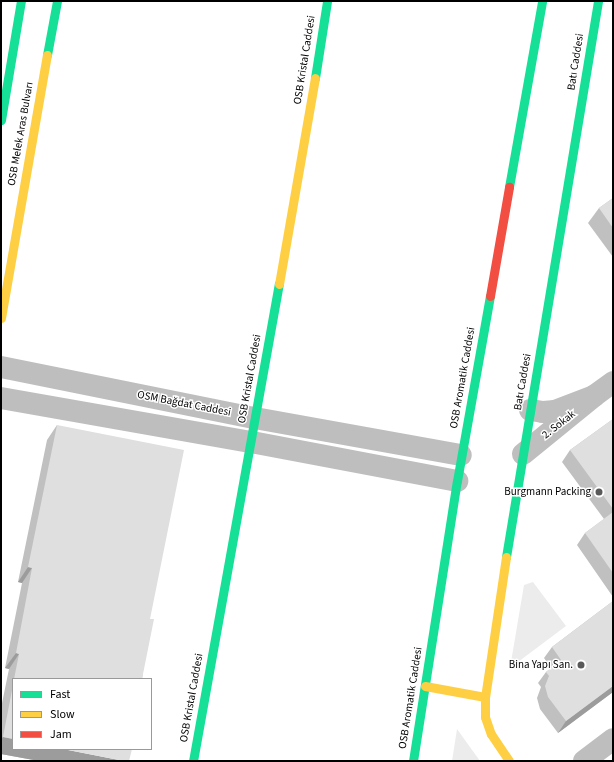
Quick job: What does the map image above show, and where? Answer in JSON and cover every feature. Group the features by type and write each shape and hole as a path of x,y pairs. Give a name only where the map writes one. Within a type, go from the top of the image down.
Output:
{"street":[{"path":"1,120 21,1"},
{"name":"OSB Melek Aras Bulvarı","path":"1,318 57,1"},
{"name":"OSB Kristal Caddesi","path":"193,761 304,148 327,1"},
{"name":"OSB Aromatik Caddesi","path":"413,761 461,455 542,1"},
{"name":"Batı Caddesi","path":"509,761 489,730 485,717 485,698 530,410 598,1"},
{"name":"OSM Bağdat Caddesi","path":"1,367 255,418 461,455"},
{"name":"2. Sokak","path":"523,454 613,382"},
{"name":"2. Sokak","path":"530,410 555,412 594,396"},
{"path":"1,398 251,442 457,481"},
{"path":"425,686 485,698"},
{"path":"584,761 613,739"}],"shaded area":[{"path":"533,582 566,626 510,668 524,585"},
{"path":"457,729 480,761 452,761"}],"building":[{"path":"613,198 613,228 599,208"},
{"path":"613,419 613,509 570,450"},
{"path":"57,425 184,450 150,619 154,619 142,678 14,678 19,654 16,653 32,568 28,567"},
{"path":"613,512 613,573 585,533"},
{"name":"Bina Yapı San.","path":"613,601 613,686 566,721 548,697 545,686 549,676 546,672 561,660 552,647"},
{"path":"12,690 12,739 3,737"},
{"path":"68,750 132,750 129,761"}],"traffic: fast":[{"path":"1,120 21,1"},
{"path":"47,55 57,1"},
{"path":"315,78 327,1"},
{"path":"509,187 542,1"},
{"path":"506,557 598,1"},
{"path":"193,761 279,284"},
{"path":"413,761 457,481 490,296"}],"traffic: slow":[{"path":"1,318 47,55"},
{"path":"279,284 315,78"},
{"path":"506,557 485,697 485,717 491,734 509,761"},
{"path":"425,686 485,697"}],"traffic: jam":[{"path":"490,296 509,187"}],"place":[{"name":"Burgmann Packing","path":"599,492"},
{"name":"Bina Yapı San.","path":"581,665"}]}
